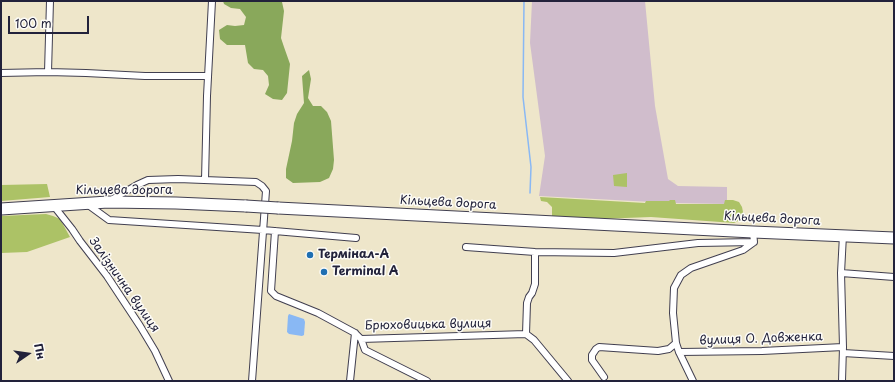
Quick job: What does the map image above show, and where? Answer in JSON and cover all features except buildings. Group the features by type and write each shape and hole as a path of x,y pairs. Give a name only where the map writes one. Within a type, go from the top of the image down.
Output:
{"highway":[{"name":"Кільцева дорога","path":"1,209 108,202 176,203 753,237 843,236 894,238"}],"street":[{"path":"48,72 50,1"},
{"path":"205,180 212,1"},
{"path":"1,73 48,72 145,76 208,76"},
{"path":"108,202 148,180 178,179 256,182 262,186 266,191 252,381"},
{"path":"85,203 109,220 356,238"},
{"name":"Залізнична вулиця","path":"53,205 107,276 140,326 155,351 169,381"},
{"name":"Брюховицька вулиця","path":"275,231 270,291 276,296 318,313 355,332 361,339 526,334"},
{"path":"842,381 843,350 841,273 843,236"},
{"path":"466,247 535,252 614,253 753,237"},
{"path":"693,381 676,343 673,313 674,288 681,275 691,268 743,250 753,237"},
{"path":"535,252 535,284 527,303 526,334 534,340 568,381"},
{"path":"841,273 894,277"},
{"path":"350,381 355,332"},
{"path":"361,339 365,350 427,381"},
{"path":"604,377 592,360 592,355 599,347 658,351 669,349 676,343"},
{"name":"вулиця О. Довженка","path":"679,352 843,350 894,356"}],"shaded area":[{"path":"532,1 645,1 655,106 668,179 678,186 727,187 727,204 671,203 539,196 545,156 530,43"}],"green space":[{"path":"223,1 282,2 284,11 281,38 290,64 287,93 282,100 273,99 265,94 269,85 268,76 263,70 254,69 248,63 245,45 227,45 220,39 219,30 227,25 244,25 246,17 240,9 231,8 224,4"},
{"path":"309,70 311,79 308,98 313,106 321,106 327,112 331,121 334,160 333,169 329,178 320,182 293,183 286,178 286,169 294,123 297,114 304,103 302,76"},
{"path":"627,173 627,187 614,186 613,175"},
{"path":"47,184 50,197 1,201 1,185"},
{"path":"540,197 645,203 646,201 675,200 676,204 724,204 725,200 733,200 739,202 743,212 742,217 734,223 651,217 599,219 552,216 552,207 547,202 541,201"},
{"path":"46,214 60,219 70,237 27,252 1,253 1,216"}],"water":[{"path":"289,314 304,319 304,335 289,334 287,332"}],"waterway":[{"path":"524,1 523,97 531,167 530,193"}],"place":[{"name":"Термінал-А","path":"310,255"},
{"name":"Terminal A","path":"324,272"}]}
